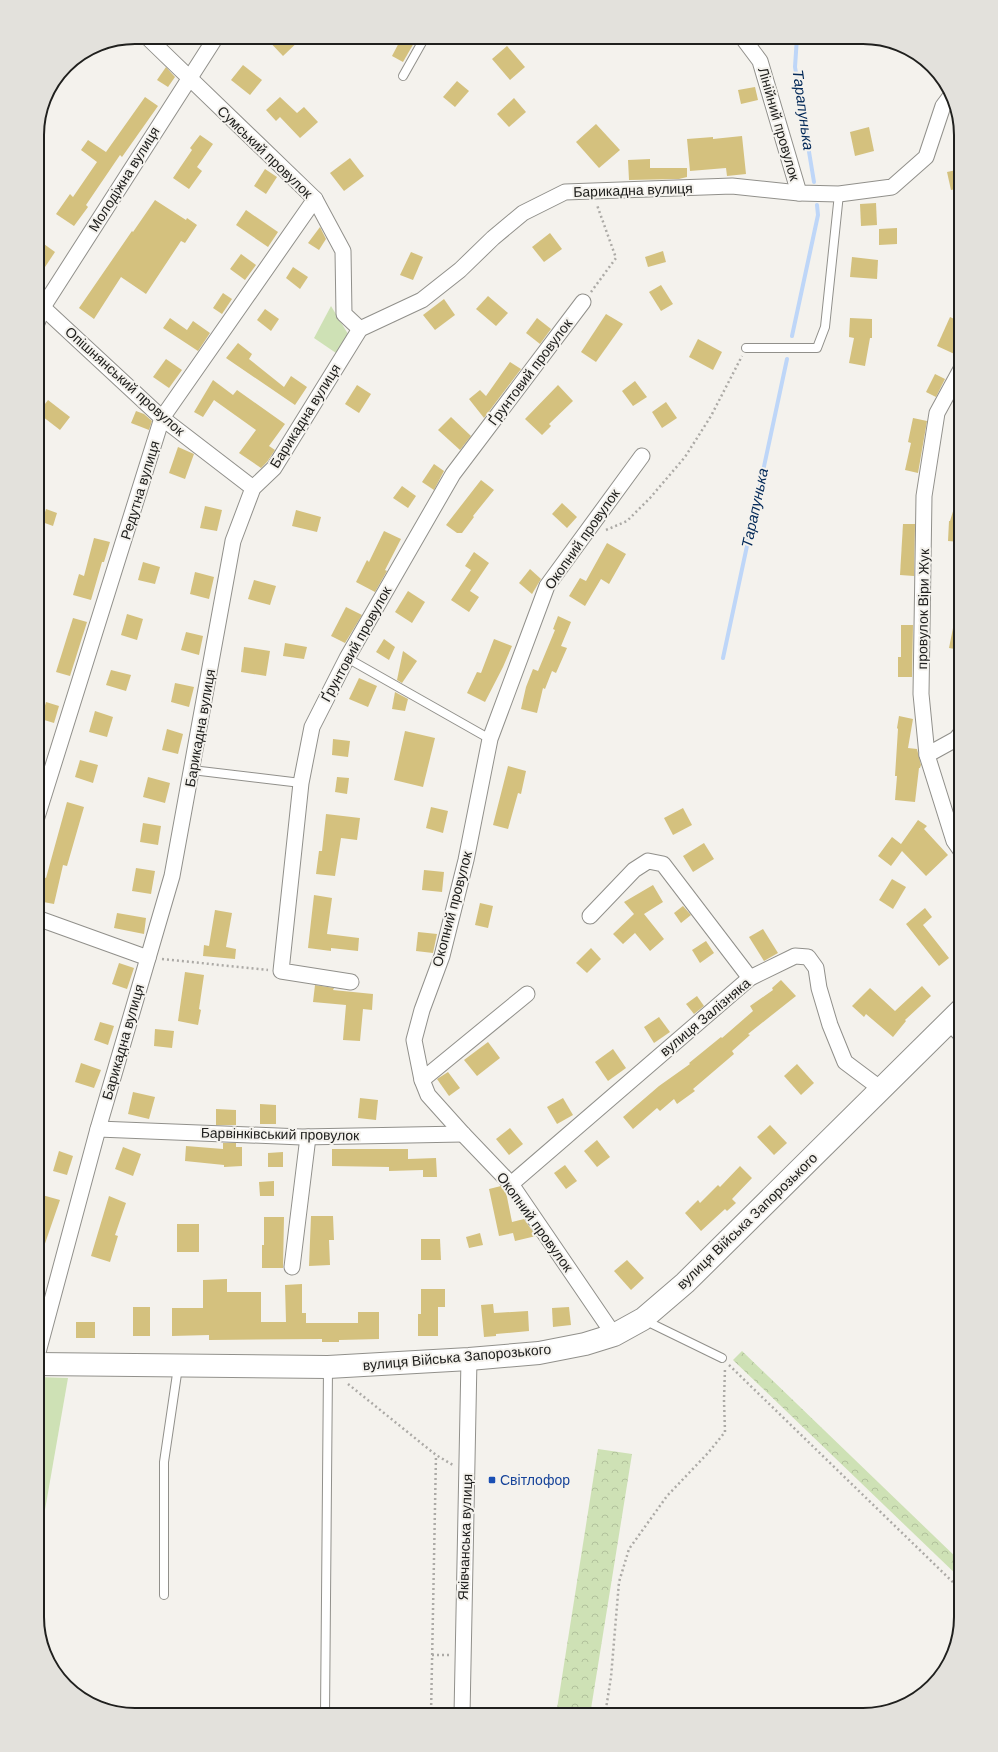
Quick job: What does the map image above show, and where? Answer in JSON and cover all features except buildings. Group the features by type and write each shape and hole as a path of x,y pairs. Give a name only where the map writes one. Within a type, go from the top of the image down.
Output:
{"street":[{"name":"Сумський провулок","path":"154,44 315,199 343,251 344,314 360,329"},
{"name":"Молодіжна вулиця","path":"44,298 211,44"},
{"name":"Лінійний провулок","path":"747,44 760,61 799,193"},
{"name":"Барикадна вулиця","path":"44,1330 98,1129 172,876 233,541 253,488 274,468 360,329 422,300 460,270 493,238 523,213 565,192 732,186 799,193 839,194 892,187 926,156 942,106 947,100"},
{"name":"Редутна вулиця","path":"44,795 162,418 315,199"},
{"name":"Ґрунтовий провулок","path":"281,971 301,783 312,727 347,658 453,474 583,302"},
{"name":"Опішнянський провулок","path":"44,308 162,418 253,488"},
{"name":"провулок Віри Жук","path":"954,382 937,413 924,496 921,694 927,755 954,842"},
{"name":"Окопний провулок","path":"614,1335 511,1184 428,1095 422,1080 414,1040 422,1010 442,956 464,868 490,739 547,586 642,456"},
{"path":"927,755 954,740"},
{"path":"590,916 634,870 648,861 664,864 750,978"},
{"path":"44,921 148,958"},
{"name":"вулиця Залізняка","path":"511,1184 750,978 795,956 808,957 816,968 819,988 830,1025 845,1062 881,1089"},
{"path":"281,971 351,982"},
{"path":"422,1080 527,994"},
{"name":"вулиця Війська Запорозького","path":"44,1364 328,1367 469,1359 539,1353 585,1344 614,1335 643,1319 685,1283 881,1089 954,1025"},
{"name":"Барвінківський провулок","path":"98,1129 308,1137 463,1134"},
{"path":"292,1266 308,1137"},
{"name":"Яківчанська вулиця","path":"462,1708 469,1359"}],"lane":[{"path":"403,76 421,44"},
{"path":"746,348 817,348 825,327 839,194"},
{"path":"347,658 490,739"},
{"path":"192,770 301,783"},
{"path":"643,1319 722,1358"},
{"path":"164,1595 164,1462 178,1366"},
{"path":"325,1708 328,1367"}],"path":[{"path":"583,302 616,258 593,191"},
{"path":"584,535 605,530 627,521 650,498 688,452 711,416 746,348"},
{"path":"148,958 281,971"},
{"path":"606,1708 611,1677 619,1582 629,1549 667,1496 708,1453 725,1432 724,1400 726,1362 954,1583"},
{"path":"328,1367 436,1455 467,1474"},
{"path":"431,1708 436,1455"},
{"path":"432,1655 462,1655"}],"green space":[{"path":"331,306 348,334 336,353 314,338"},
{"path":"742,1351 954,1555 954,1572 733,1360"},
{"path":"44,1377 68,1378 44,1516"},
{"path":"598,1449 632,1454 591,1708 557,1708"}],"waterway":[{"name":"Тарапунька","path":"797,44 795,67 814,182"},
{"name":"Тарапунька","path":"792,336 818,215 817,205"},
{"name":"Тарапунька","path":"723,658 787,359"}],"place":[{"name":"Світлофор","path":"492,1480"}]}
